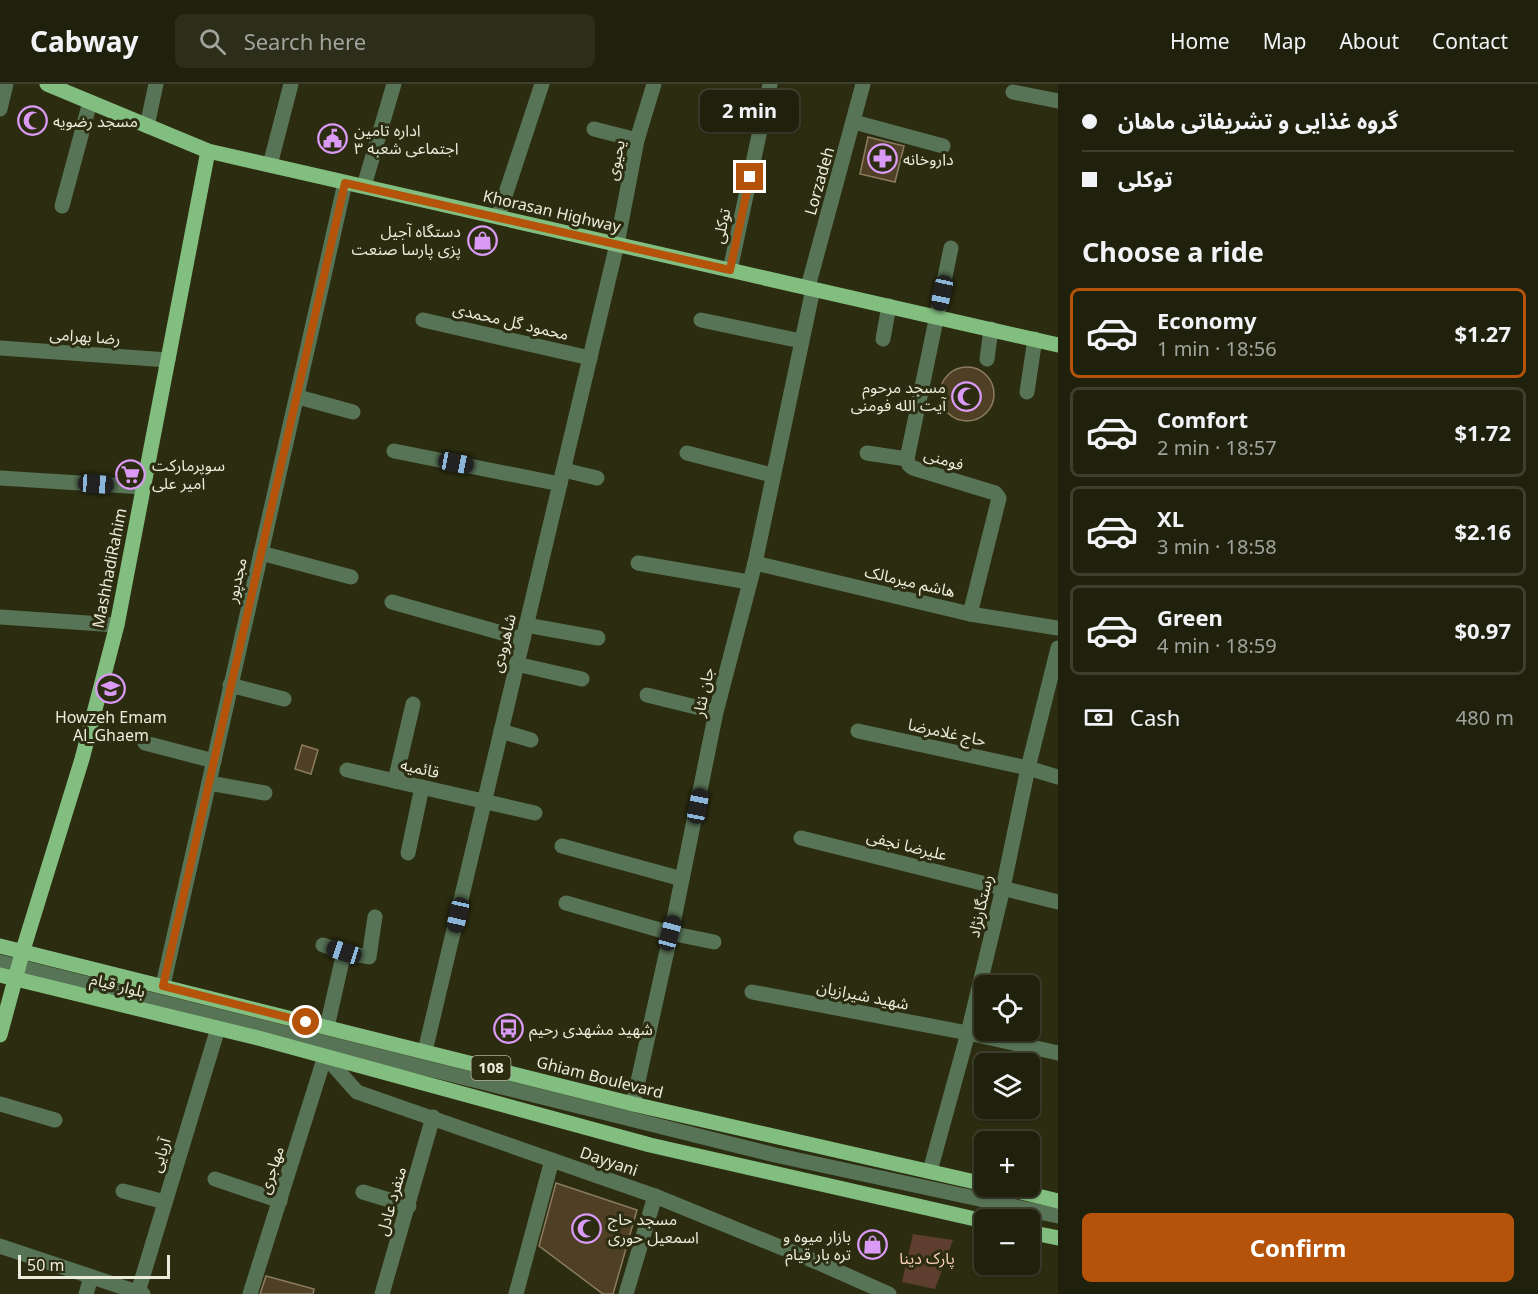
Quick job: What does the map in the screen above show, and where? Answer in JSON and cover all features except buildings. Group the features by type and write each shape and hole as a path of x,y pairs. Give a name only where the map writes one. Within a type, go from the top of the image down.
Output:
{"main road":[{"name":"Khorasan Highway","path":"47,84 208,151 1058,345"},
{"name":"MashhadiRahim","path":"0,1035 14,967 82,759 117,625 208,151"},
{"name":"Ghiam Boulevard","path":"0,944 14,967 163,986 633,1104 974,1182"},
{"name":"بلوار قیام","path":"14,967 218,1028"},
{"name":"108","path":"218,1028 650,1145 974,1219"},
{"path":"1040,1197 1058,1201"},
{"path":"1040,1234 1058,1238"}],"street":[{"path":"0,109 6,84"},
{"path":"147,126 156,84"},
{"path":"270,165 291,84"},
{"path":"364,186 394,84"},
{"path":"498,217 542,84"},
{"name":"یحیوی","path":"617,244 637,140 654,84"},
{"name":"توکلی","path":"730,270 770,84"},
{"name":"Lorzadeh","path":"810,288 862,84"},
{"path":"1013,92 1058,101"},
{"path":"62,206 90,102"},
{"path":"854,122 943,146"},
{"path":"594,129 637,140"},
{"name":"مجدپور","path":"163,986 345,183"},
{"name":"شاهرودی","path":"425,1052 617,244"},
{"name":"فومنی","path":"951,248 907,459 912,468 995,493 999,498 970,614"},
{"name":"جان نثار","path":"633,1104 716,712 754,562 810,288"},
{"path":"883,339 890,306"},
{"name":"محمود گل محمدی","path":"423,320 590,357"},
{"path":"701,320 801,341"},
{"path":"987,358 991,329"},
{"path":"1027,392 1035,339"},
{"name":"رضا بهرامی","path":"0,348 168,360"},
{"path":"298,397 353,412"},
{"path":"394,451 562,477 597,478"},
{"path":"687,453 772,475"},
{"path":"867,453 907,459"},
{"path":"0,478 144,488"},
{"path":"261,553 351,577"},
{"path":"638,562 749,582"},
{"name":"هاشم میرمالک","path":"754,562 970,614 1058,628"},
{"path":"392,602 525,632 598,638"},
{"path":"0,617 117,625"},
{"name":"رستگارنژاد","path":"930,1171 968,1033 1004,888 1028,768 1058,648"},
{"path":"516,664 582,679"},
{"path":"230,685 284,699"},
{"path":"646,695 716,712"},
{"path":"395,781 413,704"},
{"path":"501,731 531,740"},
{"name":"حاج غلامرضا","path":"858,731 1028,768 1058,777"},
{"path":"145,743 214,761"},
{"name":"قائمیه","path":"347,770 535,813"},
{"path":"209,783 265,793"},
{"path":"408,853 422,787"},
{"name":"علیرضا نجفی","path":"801,838 1058,902"},
{"path":"562,846 682,879"},
{"path":"566,903 670,933 714,942"},
{"path":"323,945 369,957 375,917"},
{"path":"327,1027 344,952"},
{"path":"0,962 775,1155 1058,1216"},
{"name":"شهید شیرازیان","path":"752,992 968,1033 1058,1053"},
{"name":"آریایی","path":"140,1293 218,1028"},
{"name":"Dayyani","path":"325,1056 357,1092 655,1196 889,1294"},
{"name":"مهاجری","path":"249,1294 325,1056"},
{"path":"0,1104 55,1120"},
{"name":"منفرد عادل","path":"382,1294 433,1117"},
{"path":"516,1294 552,1160"},
{"path":"215,1179 280,1201"},
{"path":"123,1191 165,1202"},
{"path":"363,1192 409,1206"},
{"path":"626,1294 655,1196"},
{"path":"0,1246 140,1293"},
{"path":"86,1294 91,1277"}],"green space":[{"name":"پارک دینا","path":"913,1234 953,1240 935,1289 902,1282"}],"place":[{"name":"مسجد رضویه","path":"32,121"},
{"name":"اداره تامین اجتماعی شعبه ۳","path":"333,139"},
{"name":"داروخانه","path":"882,159"},
{"name":"دستگاه آجیل پزی پارسا صنعت","path":"482,240"},
{"name":"مسجد مرحوم آیت الله فومنی","path":"967,396"},
{"name":"سوپرمارکت امیر علی","path":"131,474"},
{"name":"Howzeh Emam Al_Ghaem","path":"111,689"},
{"name":"شهید مشهدی رحیم","path":"508,1029"},
{"name":"مسجد حاج اسمعیل حوری","path":"587,1228"},
{"name":"بازار میوه و تره بار قیام","path":"872,1245"}],"route":[{"path":"306,1022 163,986 345,183 730,270 750,177"}]}
